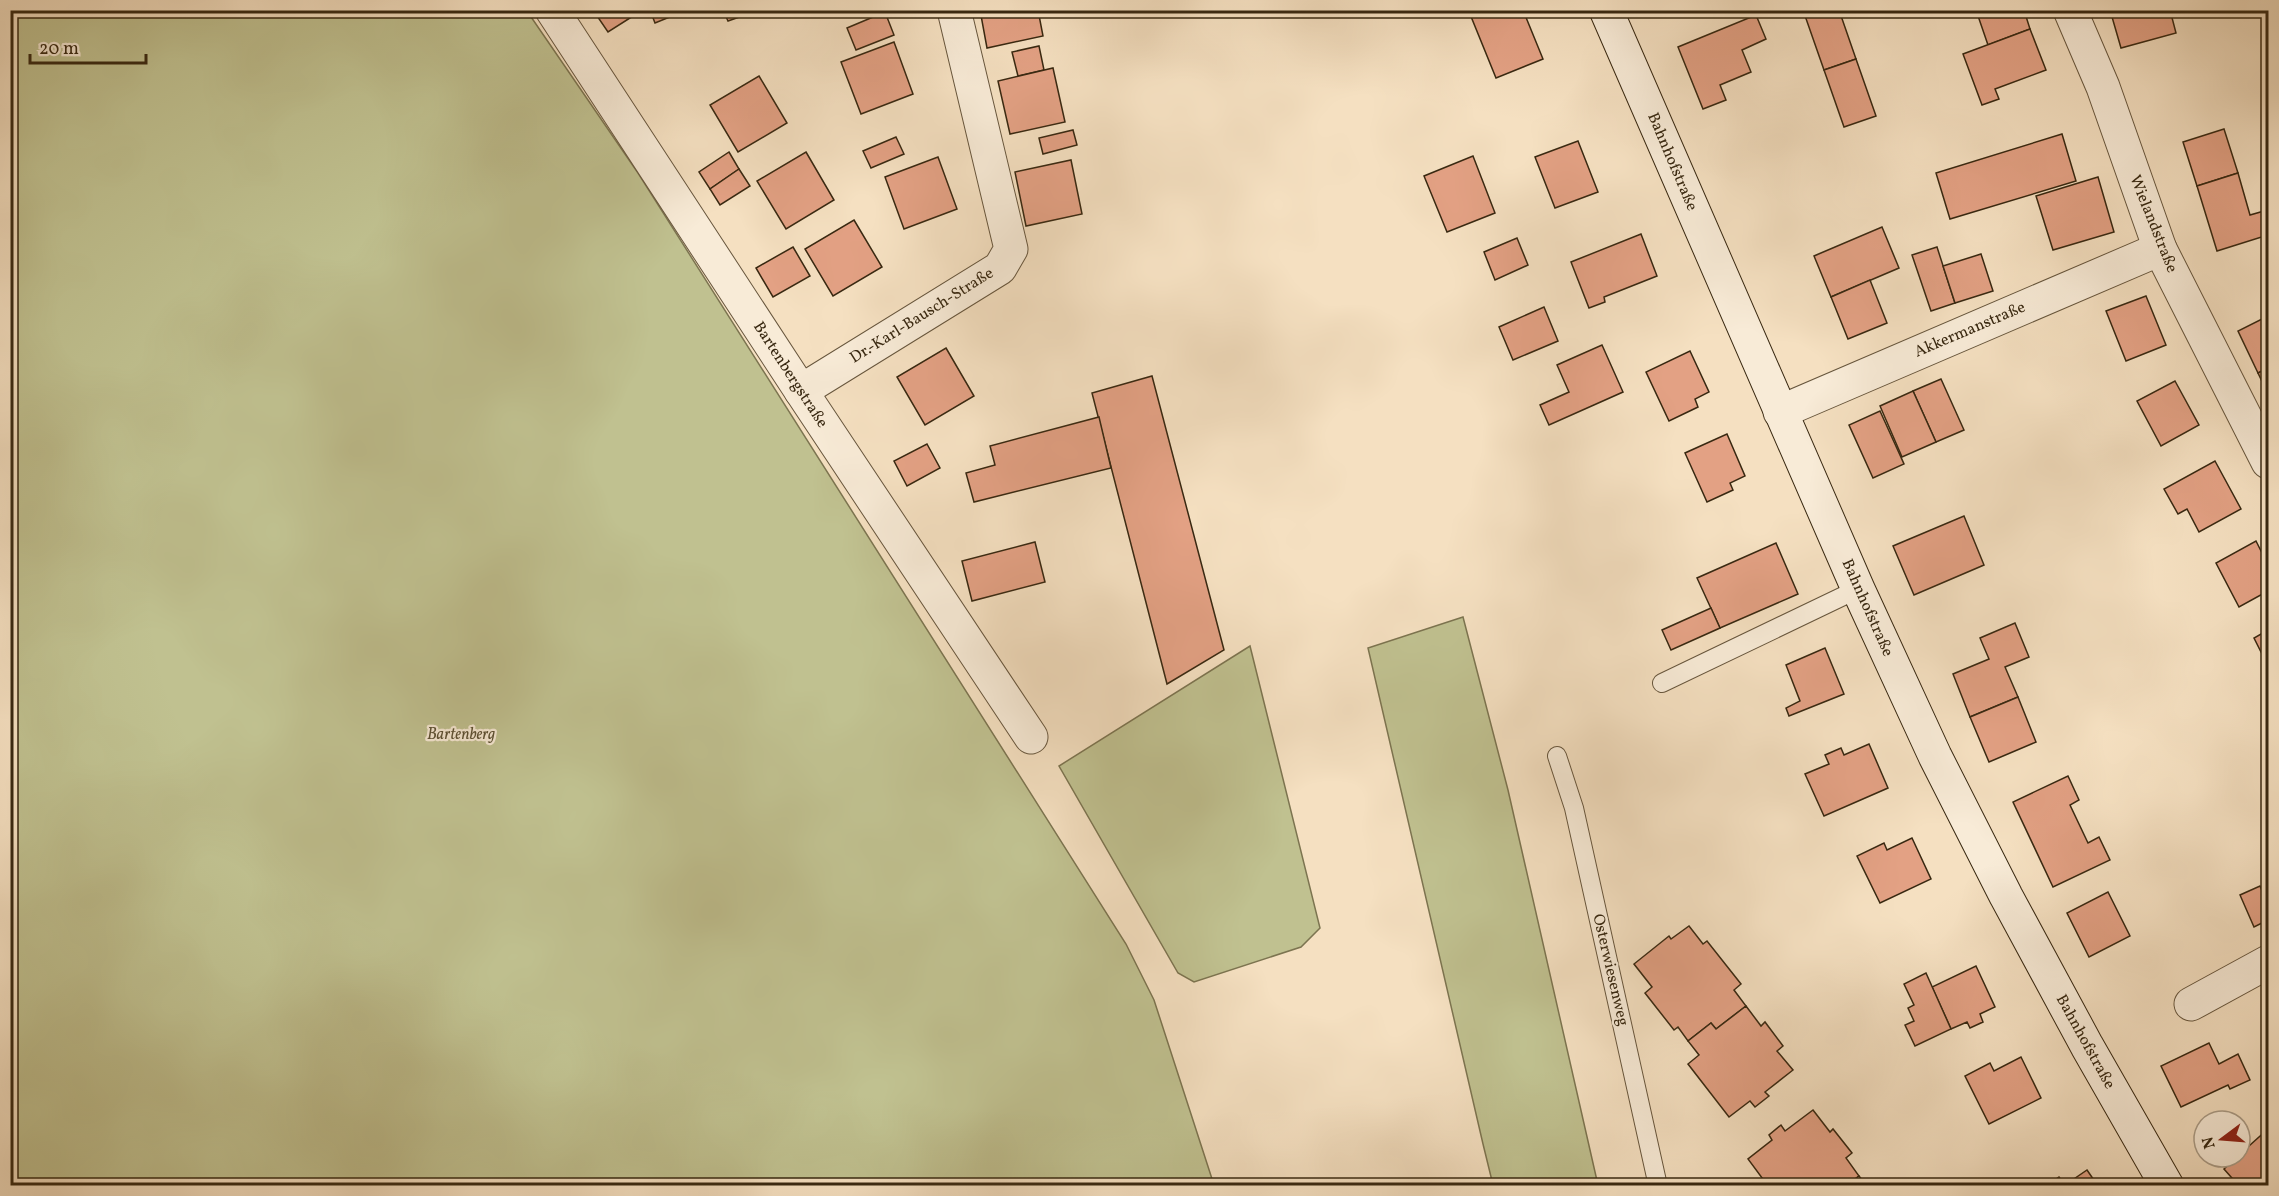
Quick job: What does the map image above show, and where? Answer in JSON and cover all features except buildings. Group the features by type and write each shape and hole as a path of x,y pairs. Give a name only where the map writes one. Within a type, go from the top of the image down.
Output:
{"street":[{"name":"Bartenbergstraße","path":"552,10 1031,737"},
{"name":"Dr.-Karl-Bausch-Straße","path":"801,391 1000,268 1011,249 954,10"},
{"name":"Bahnhofstraße","path":"1606,10 1858,589 1935,756 2006,896 2087,1046 2168,1185"},
{"name":"Wielandstraße","path":"2070,10 2103,87 2160,249 2268,462"},
{"name":"Akkermanstraße","path":"1780,412 2160,249"},
{"path":"2191,1004 2268,962"}],"lane":[{"path":"1662,683 1858,589"},
{"name":"Osterwiesenweg","path":"1557,756 1574,808 1658,1185"}],"green space":[{"name":"Bartenberg","path":"10,11 527,11 638,173 1126,944 1154,1000 1214,1185 11,1185"},
{"path":"1463,617 1508,790 1598,1185 1493,1185 1483,1144 1368,648"},
{"path":"1250,646 1320,928 1301,947 1194,982 1178,973 1059,766"}]}
